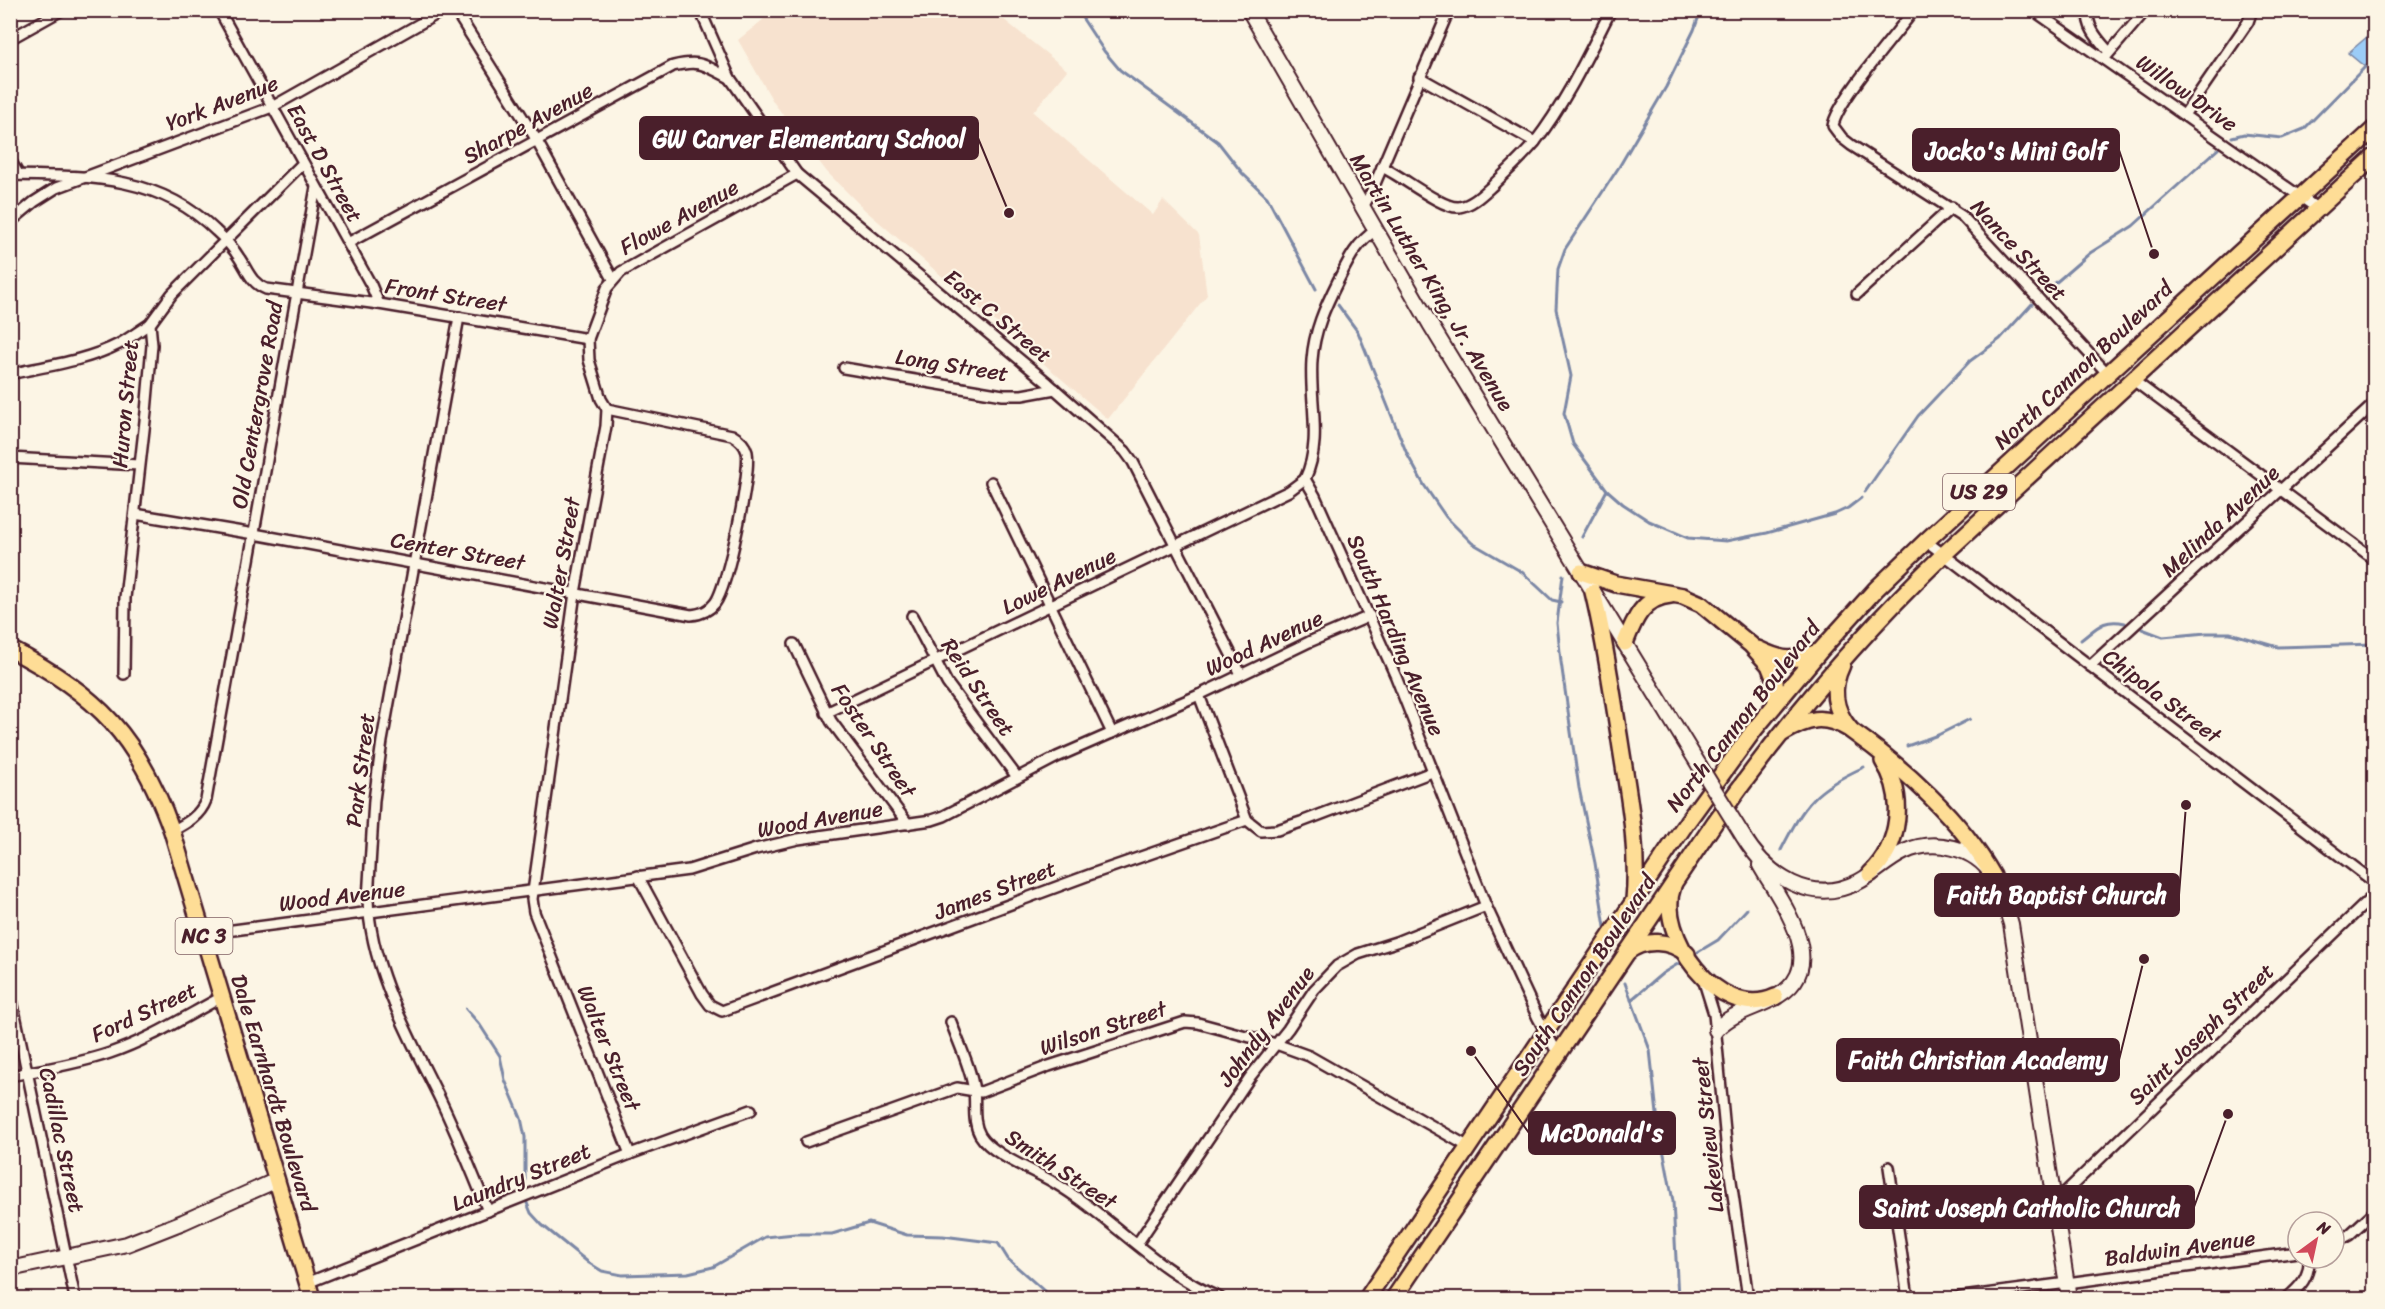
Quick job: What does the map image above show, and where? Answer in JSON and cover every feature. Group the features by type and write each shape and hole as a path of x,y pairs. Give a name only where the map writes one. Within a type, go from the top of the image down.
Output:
{"main road":[{"name":"Martin Luther King, Jr. Avenue","path":"1249,10 1430,324 1593,592"},
{"name":"North Cannon Boulevard","path":"1634,901 1687,822 1776,703 1876,589 2374,129"},
{"name":"North Cannon Boulevard","path":"1775,739 1854,646 1943,555 2374,157"},
{"path":"1581,572 1616,584 1693,599 1701,604 1751,645 1773,673 1776,703"},
{"path":"1593,592 1746,841 1793,923 1802,947 1802,958 1797,974 1787,989 1731,1017 1716,1030"},
{"path":"1593,592 1604,639 1634,831 1637,866 1634,901"},
{"path":"1624,643 1635,619 1647,604 1655,598 1674,595"},
{"path":"1751,645 1785,659 1803,658 1820,651"},
{"path":"1854,646 1838,673 1835,695 1841,716 1856,735"},
{"name":"Dale Earnhardt Boulevard","path":"10,649 70,683 115,725 137,753 152,780 172,831 312,1299"},
{"path":"1775,739 1798,725 1819,719 1837,723 1856,735 1926,793 1957,824 1993,876 2011,924 2069,1299"},
{"name":"South Cannon Boulevard","path":"1394,1299 1680,873 1775,739"},
{"path":"1870,874 1878,866 1890,846 1898,813 1898,797 1894,782 1876,751"},
{"path":"1746,841 1774,873 1804,888 1818,890 1850,885 1904,852 1921,846 1952,847 1982,864 1993,876"},
{"path":"1680,873 1671,894 1670,909 1678,935 1697,970 1715,989 1735,1000 1758,1002 1775,997"},
{"name":"South Cannon Boulevard","path":"1367,1299 1634,901"},
{"path":"1627,952 1639,945 1659,942 1674,946 1688,955"},
{"path":"10,1269 127,1244 277,1180"}],"street":[{"path":"10,39 63,10"},
{"name":"East D Street","path":"219,10 348,243 379,304"},
{"name":"York Avenue","path":"10,222 45,194 86,176 272,107 444,10"},
{"path":"455,10 537,141 614,279"},
{"name":"East C Street","path":"700,10 730,78 797,174 1055,389 1125,451 1177,546 1241,674"},
{"path":"1363,207 1382,168 1449,10"},
{"path":"1382,168 1400,175 1440,203 1458,207 1469,204 1483,194 1534,142 1572,84 1611,10"},
{"name":"Nance Street","path":"1914,10 1845,100 1834,117 1833,126 1851,145 1952,207 2108,373"},
{"name":"Willow Drive","path":"2033,10 2107,56 2184,115 2318,208"},
{"path":"2088,10 2088,23 2107,56 2146,10"},
{"path":"2184,115 2248,22 2252,10"},
{"name":"Sharpe Avenue","path":"348,243 673,66 698,62 730,78"},
{"path":"1419,77 1534,142"},
{"path":"10,160 15,175"},
{"name":"Huron Street","path":"123,674 125,598 149,378 152,345 150,324 172,294 303,163"},
{"name":"Flowe Avenue","path":"614,279 648,256 797,174"},
{"name":"Old Centergrove Road","path":"15,175 86,176 128,183 161,194 202,219 225,240 240,258 255,284 266,290 297,294 206,800 193,819 172,831"},
{"path":"297,294 316,187"},
{"path":"1857,294 1952,207"},
{"path":"1305,479 1315,445 1312,362 1317,329 1350,257 1358,244 1376,230"},
{"name":"Walter Street","path":"614,279 603,298 588,339 589,360 601,399 607,409 606,426 575,593 532,892 534,912 630,1154"},
{"name":"Front Street","path":"297,294 459,316 588,339"},
{"name":"Park Street","path":"459,316 380,751 374,800 368,912 382,973 395,1008 461,1143 488,1211"},
{"path":"10,374 69,361 107,349 150,324"},
{"name":"Long Street","path":"844,368 1003,395 1022,396 1055,389"},
{"path":"2133,380 2374,559"},
{"name":"Melinda Avenue","path":"2090,666 2374,404"},
{"name":"Center Street","path":"135,514 692,615 700,614 717,601 735,540 747,466 747,451 741,441 732,435 607,409"},
{"path":"10,458 139,465"},
{"name":"Lowe Avenue","path":"826,713 1177,546 1289,491 1305,479"},
{"name":"South Harding Avenue","path":"1305,479 1370,616 1486,906 1558,1054"},
{"path":"991,482 1112,733"},
{"name":"Chipola Street","path":"1926,541 2374,882"},
{"name":"Reid Street","path":"912,616 947,684 1017,777"},
{"name":"Wood Avenue","path":"203,934 689,870 756,849 798,839 908,824 944,816 1057,757 1370,616"},
{"name":"Foster Street","path":"794,644 826,713 908,824"},
{"path":"1199,694 1246,820 1262,831 1277,830 1432,772"},
{"name":"James Street","path":"638,876 702,994 710,1005 722,1011 1089,875 1246,820"},
{"name":"Saint Joseph Street","path":"2055,1202 2374,895"},
{"name":"Johndy Avenue","path":"1137,1244 1250,1077 1314,990 1337,966 1358,954 1396,942 1486,906"},
{"name":"Lakeview Street","path":"1697,970 1710,996 1716,1030 1727,1153 1748,1299"},
{"name":"Cadillac Street","path":"10,990 75,1299"},
{"name":"Ford Street","path":"10,1076 71,1064 125,1047 222,997"},
{"name":"Smith Street","path":"951,1022 974,1091 977,1128 985,1142 998,1152 1054,1183 1185,1281 1220,1299"},
{"name":"Wilson Street","path":"806,1142 957,1088 981,1092 1049,1066 1178,1023 1198,1023 1275,1044 1309,1056 1469,1147"},
{"name":"Laundry Street","path":"307,1283 630,1154 751,1110"},
{"path":"1889,1167 1908,1299"},
{"path":"2346,1236 2374,1212"},
{"name":"Baldwin Avenue","path":"1954,1299 2286,1254"},
{"path":"2288,1299 2305,1280 2309,1270"}],"shaded area":[{"path":"775,10 993,11 1067,70 1033,112 1153,215 1163,200 1199,235 1207,295 1108,419 865,210 827,172 774,103 738,40"}],"water":[{"path":"2374,31 2374,70 2365,67 2348,53"}],"waterway":[{"path":"1077,10 1104,51 1120,70 1218,142 1243,174 1267,197 1316,289"},
{"path":"1701,10 1694,30 1666,87 1619,167 1565,249 1558,269 1556,309 1571,376 1564,413 1573,444 1607,490 1623,504 1649,521 1688,538 1726,541 1767,533 1835,514 1861,498"},
{"path":"2232,137 2244,134 2282,138 2304,129 2366,66"},
{"path":"2045,292 2090,253 2133,226 2218,149"},
{"path":"1865,492 1918,416 1970,361 2000,339 2032,304"},
{"path":"1338,305 1358,332 1407,454 1424,485 1446,517 1472,543 1522,572 1552,600 1561,602"},
{"path":"1582,537 1607,490"},
{"path":"1563,575 1557,623 1561,662 1579,788 1595,863 1605,927"},
{"path":"2081,640 2106,623 2125,623"},
{"path":"2142,629 2163,637 2230,633 2278,647 2374,644"},
{"path":"1907,746 1938,735 1970,719"},
{"path":"1781,850 1797,820 1813,799 1834,783 1864,767"},
{"path":"1698,952 1718,940 1747,909"},
{"path":"1631,1000 1663,973 1681,962"},
{"path":"1625,983 1650,1050 1658,1123 1673,1201 1678,1298"},
{"path":"466,1009 480,1025 500,1056 505,1080 521,1118 525,1137 525,1198 531,1213 542,1225 602,1271 622,1275 688,1273 713,1267 765,1237 832,1234 869,1223 907,1235 943,1236 998,1243 1008,1259 1052,1298"}],"place":[{"name":"GW Carver Elementary School","path":"1009,213"},
{"name":"Jocko's Mini Golf","path":"2154,254"},
{"name":"Faith Baptist Church","path":"2186,805"},
{"name":"Faith Christian Academy","path":"2144,959"},
{"name":"McDonald's","path":"1471,1051"},
{"name":"Saint Joseph Catholic Church","path":"2228,1114"}]}
